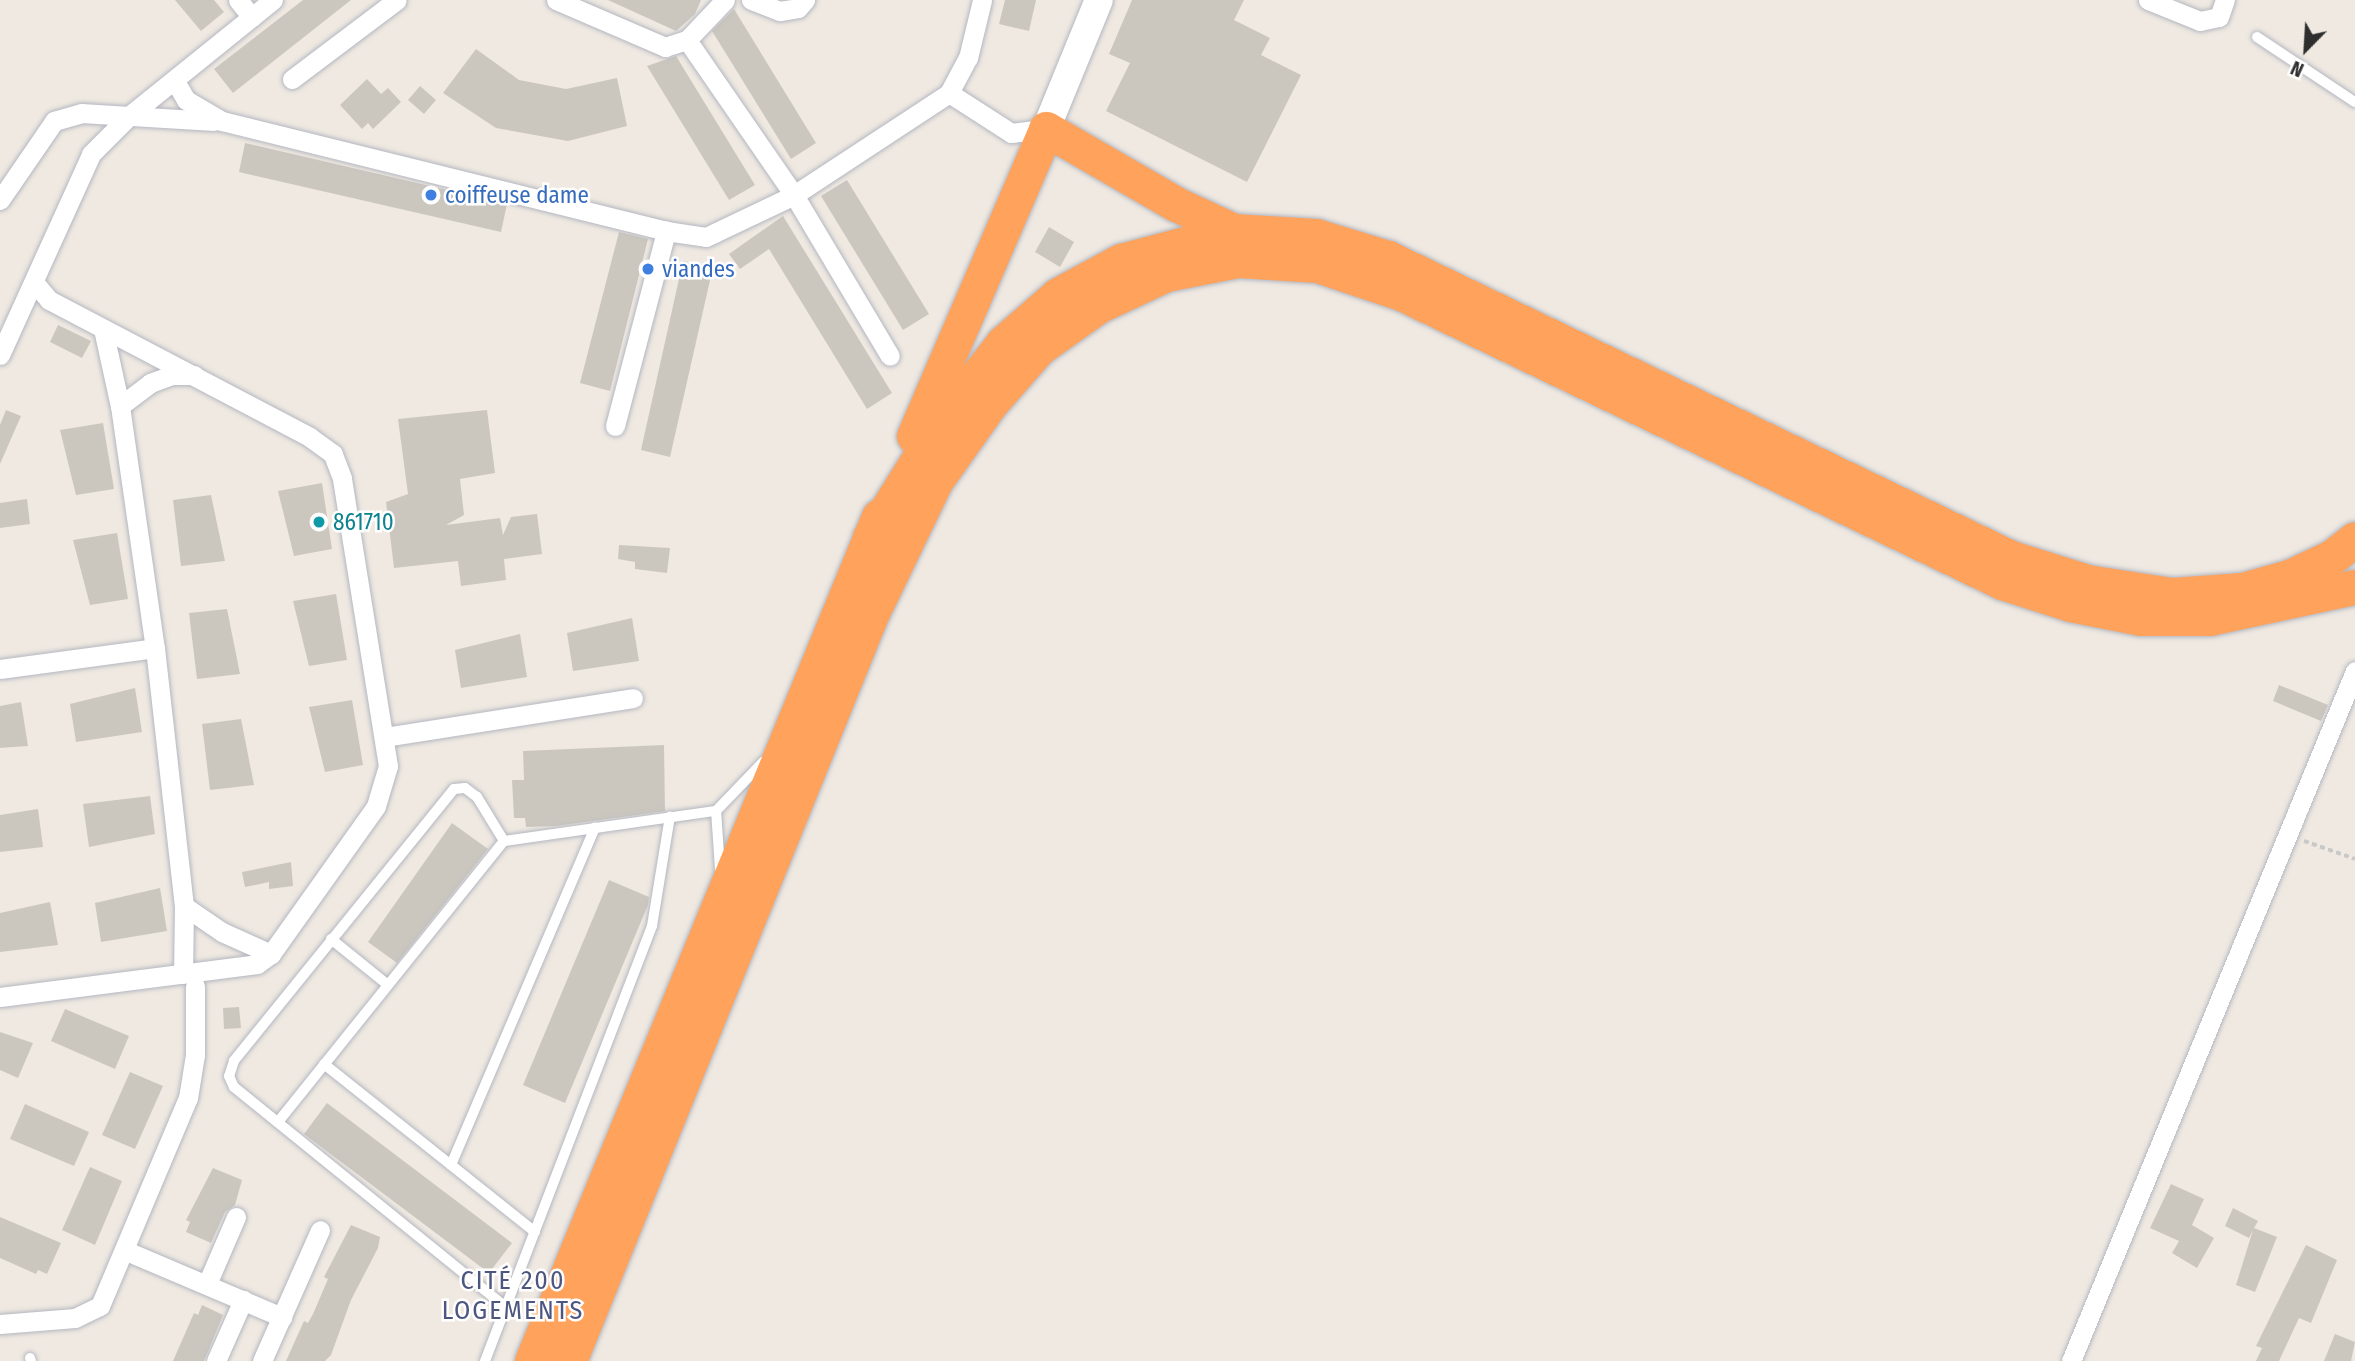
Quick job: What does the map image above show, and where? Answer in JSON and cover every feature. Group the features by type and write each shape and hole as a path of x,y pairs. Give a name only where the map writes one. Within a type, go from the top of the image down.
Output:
{"highway":[{"path":"532,1361 870,537 1046,129 1176,204 1234,230"},
{"path":"870,537 943,419 1003,343 1058,295 1121,261 1234,230 1316,236 1388,258 2011,558 2087,582 2172,595 2242,590 2288,577 2332,557 2355,539"},
{"path":"569,1361 870,617 936,480 990,404 1039,348 1098,306 1166,274 1238,260 1317,265 1401,293 2002,582 2070,604 2140,618 2210,618 2355,587"}],"street":[{"path":"238,0 252,18"},
{"path":"0,355 91,154 129,116 273,0"},
{"path":"292,79 397,0"},
{"path":"556,0 656,45 673,46 687,40 724,0"},
{"path":"751,0 780,11 798,8 806,0"},
{"path":"0,200 54,121 82,113 222,121 666,231 706,237 722,233 794,195 949,93 964,66 982,0"},
{"path":"949,93 1012,133 1046,129 1099,0"},
{"path":"2148,0 2200,21 2219,17 2225,0"},
{"path":"687,40 794,195 890,356"},
{"path":"175,81 186,100 222,121"},
{"path":"615,426 666,231"},
{"path":"0,997 189,980 245,968 271,954 376,806 387,777 385,737 342,478 333,454 310,437 49,300 34,282"},
{"path":"0,1324 89,1314 100,1306 188,1098 195,1055 184,906 155,648 120,406 103,329"},
{"path":"120,406 150,383 172,375 195,375"},
{"path":"0,669 155,648"},
{"path":"2071,1361 2355,671"},
{"path":"385,737 633,698"},
{"path":"184,906 222,932 271,954"},
{"path":"206,1284 236,1217"},
{"path":"262,1361 320,1230"},
{"path":"124,1250 282,1317"},
{"path":"216,1361 243,1300"}],"lane":[{"path":"2257,37 2355,102"},
{"path":"278,1122 504,841 716,811 789,735"},
{"path":"504,841 477,797 465,788 454,789 234,1061 229,1076 234,1087 506,1307"},
{"path":"716,811 722,898"},
{"path":"485,1361 652,926 670,816"},
{"path":"452,1165 595,827"},
{"path":"331,939 388,985"},
{"path":"324,1065 535,1232"}],"path":[{"path":"2289,836 2355,859"}],"building":[{"path":"175,0 214,0 224,12 201,31"},
{"path":"303,0 351,0 233,93 214,69"},
{"path":"608,0 701,0 695,14 676,31"},
{"path":"1005,0 1036,0 1029,31 999,24"},
{"path":"1132,0 1244,0 1234,20 1270,38 1261,55 1301,75 1247,182 1106,111 1130,63 1109,54"},
{"path":"734,9 816,143 791,159 712,31"},
{"path":"476,49 519,80 566,89 617,78 627,126 568,141 496,128 443,93"},
{"path":"676,56 755,185 729,200 647,66"},
{"path":"367,79 381,94 388,88 401,102 373,129 368,123 362,129 340,105"},
{"path":"420,86 436,100 424,114 408,100"},
{"path":"245,143 507,204 501,232 239,172"},
{"path":"847,180 929,314 903,330 821,196"},
{"path":"783,216 892,393 867,409 769,249 740,269 729,254"},
{"path":"1049,227 1074,242 1060,267 1035,252"},
{"path":"619,232 648,239 610,391 580,383"},
{"path":"683,261 713,267 670,457 641,450"},
{"path":"58,325 91,341 82,358 50,342"},
{"path":"6,410 21,416 0,464 0,425"},
{"path":"487,410 495,473 460,479 464,515 446,525 500,518 503,535 511,517 537,514 542,554 504,559 506,580 461,586 458,561 394,568 386,502 408,494 398,419"},
{"path":"103,423 114,489 76,495 60,430"},
{"path":"322,483 332,549 294,556 278,491"},
{"path":"211,495 225,561 181,566 173,500"},
{"path":"27,499 30,524 0,528 0,503"},
{"path":"117,533 128,599 90,605 73,540"},
{"path":"619,545 670,548 667,573 635,569 635,562 618,559"},
{"path":"336,594 347,660 309,666 293,601"},
{"path":"227,609 240,674 197,679 189,613"},
{"path":"632,618 639,661 573,671 567,633"},
{"path":"520,634 527,677 461,688 455,650"},
{"path":"2279,685 2328,705 2321,721 2273,701"},
{"path":"135,688 142,732 76,742 70,704"},
{"path":"352,700 363,765 325,772 309,707"},
{"path":"21,702 28,746 0,748 0,706"},
{"path":"241,719 254,785 210,790 202,724"},
{"path":"664,745 665,811 556,826 526,827 525,818 514,818 512,780 524,780 523,751"},
{"path":"150,796 155,834 89,847 83,804"},
{"path":"38,809 43,847 0,852 0,815"},
{"path":"452,823 488,849 397,963 368,942"},
{"path":"291,862 293,886 269,889 269,882 245,887 242,872"},
{"path":"609,880 649,897 648,905 565,1103 523,1085"},
{"path":"160,888 167,931 101,942 95,903"},
{"path":"50,902 58,945 0,952 0,913"},
{"path":"239,1007 241,1028 224,1029 223,1008"},
{"path":"65,1009 129,1036 115,1069 51,1041"},
{"path":"0,1032 33,1043 18,1078 0,1070"},
{"path":"130,1072 163,1086 135,1149 102,1135"},
{"path":"327,1103 512,1243 489,1273 304,1134"},
{"path":"25,1104 89,1132 74,1166 10,1139"},
{"path":"90,1167 122,1181 95,1245 62,1230"},
{"path":"213,1168 242,1180 235,1205 225,1212 211,1243 186,1232 190,1222 186,1220"},
{"path":"2171,1184 2204,1199 2192,1225 2214,1238 2197,1268 2172,1253 2179,1241 2150,1228"},
{"path":"2233,1208 2258,1221 2254,1228 2277,1237 2255,1292 2236,1285 2253,1230 2249,1238 2225,1226"},
{"path":"0,1217 61,1243 47,1274 38,1270 36,1274 0,1258"},
{"path":"351,1225 380,1237 378,1248 351,1300 331,1355 325,1361 286,1361 304,1321 308,1323 313,1314 328,1279 324,1277"},
{"path":"2306,1245 2337,1260 2311,1323 2299,1318 2279,1361 2256,1361 2262,1348 2256,1346"},
{"path":"202,1305 223,1315 204,1361 173,1361 194,1313 198,1315"},
{"path":"2335,1334 2355,1342 2351,1361 2324,1361"}],"place":[{"name":"coiffeuse dame","path":"431,195"},
{"name":"viandes","path":"648,269"},
{"name":"861710","path":"319,522"}],"district":[{"name":"CITÉ 200 LOGEMENTS","path":"513,1296"}]}
